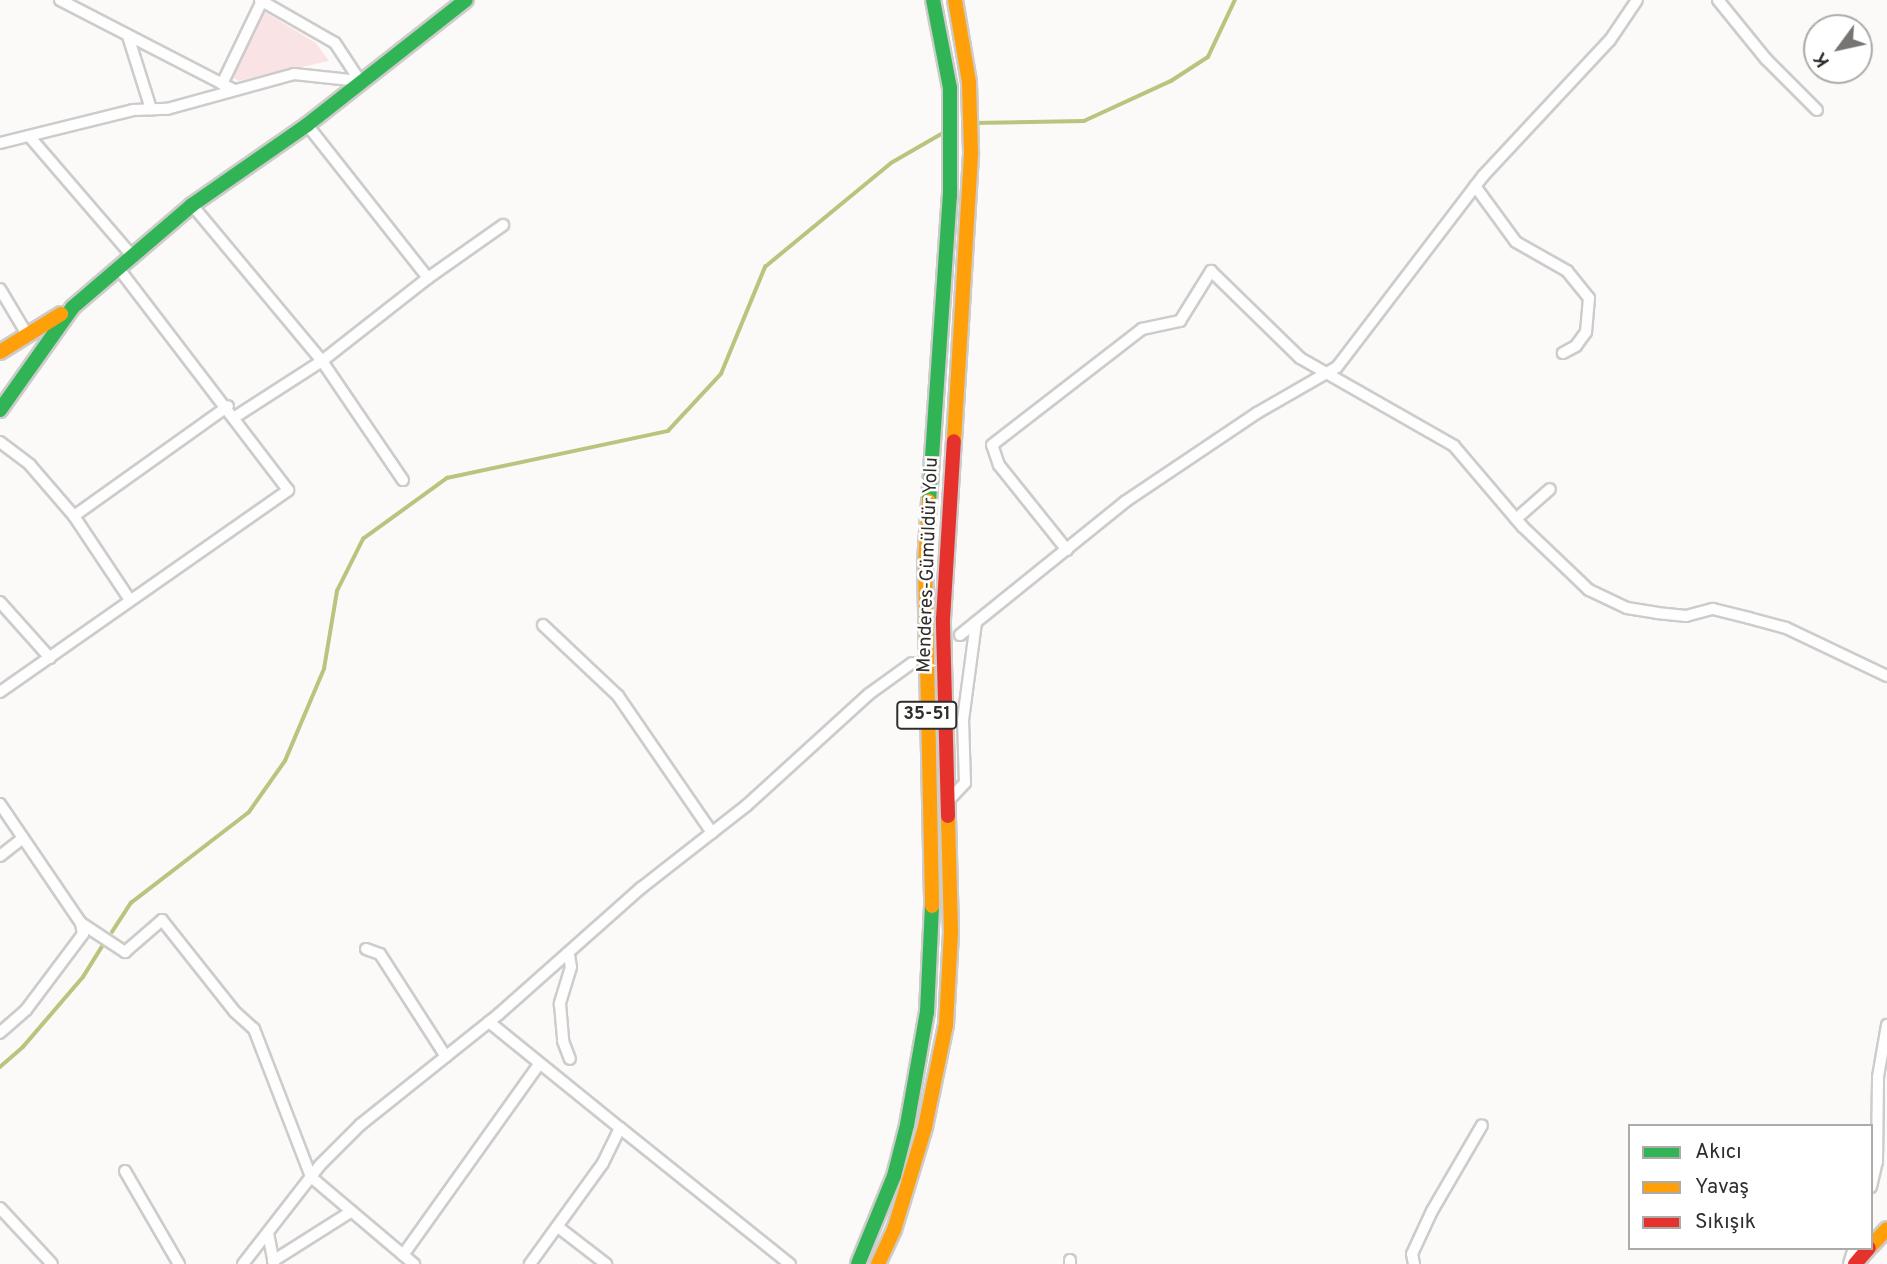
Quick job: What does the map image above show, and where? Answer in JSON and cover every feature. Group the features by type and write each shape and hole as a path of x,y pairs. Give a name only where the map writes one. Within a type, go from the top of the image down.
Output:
{"main road":[{"name":"Menderes-Gümüldür Yolu","path":"858,1264 894,1177 928,1012 933,934 925,563 950,157 950,88 933,0"},
{"name":"Menderes-Gümüldür Yolu","path":"878,1264 894,1230 925,1127 946,1025 951,932 943,619 971,151 969,82 955,0"},
{"path":"0,352 73,307 192,205 307,125 462,1"},
{"path":"0,410 73,307"},
{"path":"1873,1244 1887,1229"},
{"path":"1855,1264 1867,1250"}],"street":[{"path":"60,0 234,90"},
{"path":"222,84 261,0 335,43 360,81"},
{"path":"960,635 1126,501 1214,441 1337,368 1475,186 1610,40 1637,0"},
{"path":"1718,0 1766,59 1817,110"},
{"path":"128,36 151,109"},
{"path":"0,143 294,74 360,81"},
{"path":"307,125 428,278"},
{"path":"29,136 133,257"},
{"path":"1475,186 1516,243 1567,271 1589,298 1587,332 1576,346 1563,353"},
{"path":"192,205 322,361 403,480"},
{"path":"235,417 322,361 428,278 503,225"},
{"path":"0,692 288,490 228,406 118,268"},
{"path":"1067,550 999,465 992,445 1142,329 1180,321 1212,271 1300,358 1386,404 1454,446 1516,519 1589,590 1627,608 1686,616 1713,609 1786,628 1887,676"},
{"path":"0,289 27,336"},
{"path":"74,516 228,406"},
{"path":"0,442 30,465 74,516 130,600"},
{"path":"1516,519 1550,489"},
{"path":"0,602 50,658"},
{"path":"948,801 965,783 962,720 976,622"},
{"path":"543,625 618,696 712,833"},
{"path":"243,1264 311,1177 360,1125 569,955 641,888 712,833 869,694 912,663"},
{"path":"0,804 81,923 125,952 162,919 235,1012 254,1029 311,1177 414,1264"},
{"path":"0,856 23,838"},
{"path":"0,1033 26,1010 72,953 83,934 81,923"},
{"path":"366,950 380,954 446,1057"},
{"path":"569,955 571,967 560,1004 563,1041 570,1059"},
{"path":"489,1022 790,1264"},
{"path":"1873,1179 1877,1162 1878,1077 1887,1025"},
{"path":"403,1255 539,1064"},
{"path":"1414,1264 1412,1254 1432,1211 1482,1125"},
{"path":"530,1264 603,1163 620,1128"},
{"path":"125,1171 179,1264"},
{"path":"0,1208 52,1264"},
{"path":"268,1233 273,1262 352,1211"},
{"path":"558,1227 606,1264"}],"shaded area":[{"path":"263,11 316,43 329,61 238,81 233,77"}],"waterway":[{"path":"974,123 1084,121 1171,81 1208,57 1235,0"},
{"path":"112,932 131,903 249,812 285,761 324,669 337,591 363,539 447,478 668,431 721,374 765,267 891,163 945,132"},
{"path":"0,1067 23,1047 83,977 102,947"}],"traffic: fast":[{"path":"0,410 73,307 192,205 307,125 466,0"},
{"path":"929,501 950,196 950,88 933,0"},
{"path":"858,1264 894,1176 907,1125 927,1012 932,906"}],"traffic: slow":[{"path":"954,441 971,151 969,82 955,0"},
{"path":"0,352 61,314"},
{"path":"929,501 925,563 932,906"},
{"path":"878,1264 894,1230 925,1127 946,1025 951,932 948,816"},
{"path":"1873,1244 1887,1229"}],"traffic: jam":[{"path":"948,816 943,619 954,441"},
{"path":"1855,1264 1867,1250"}]}
